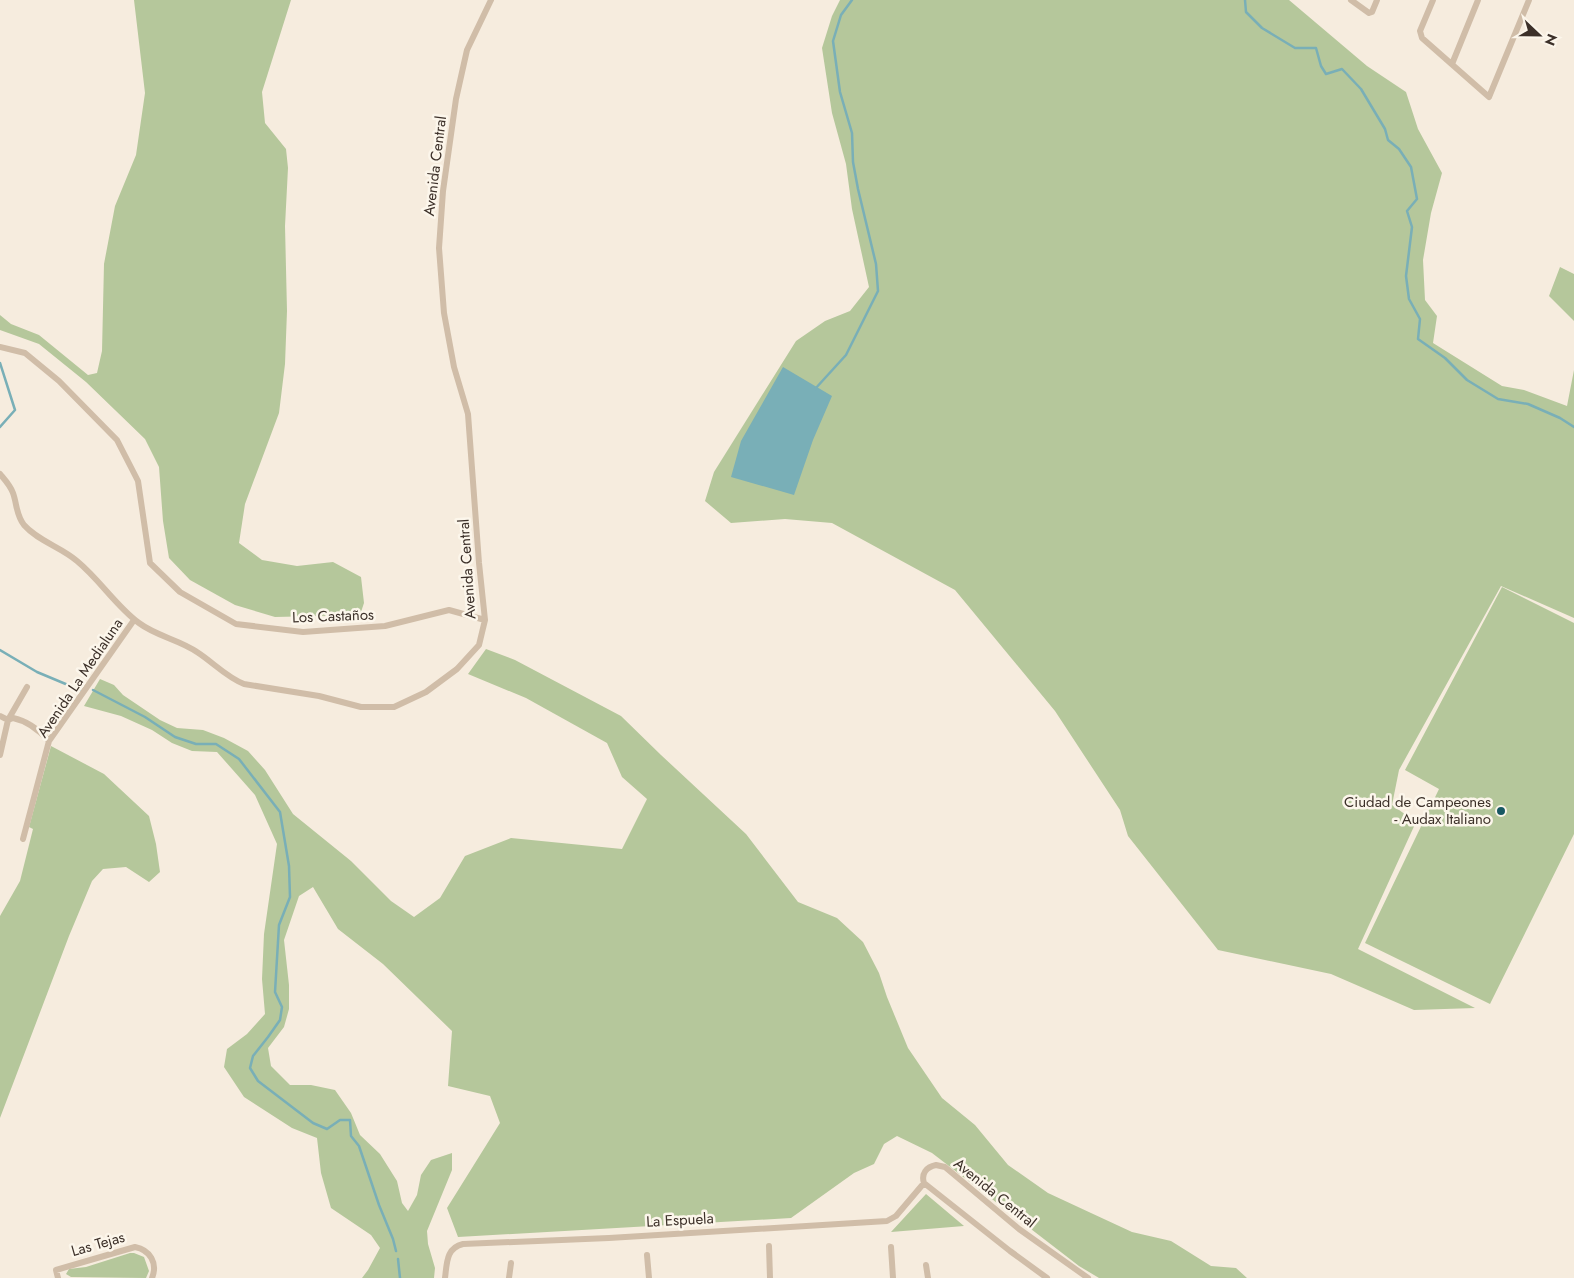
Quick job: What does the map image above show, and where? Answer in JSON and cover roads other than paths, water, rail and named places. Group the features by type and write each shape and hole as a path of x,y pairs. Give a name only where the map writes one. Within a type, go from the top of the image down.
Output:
{"street":[{"name":"Avenida Central","path":"0,474 10,488 18,515 34,534 77,561 134,620 192,649 233,680 244,684 319,696 361,707 394,707 426,692 457,669 479,645 485,620 468,414 454,368 444,312 439,248 443,191 456,99 467,50 491,0"},
{"path":"1351,0 1370,13 1377,0"},
{"path":"1433,0 1420,31 1422,38 1489,97 1529,0"},
{"path":"1452,64 1478,0"},
{"name":"Los Castaños","path":"0,347 25,353 59,380 118,440 138,481 150,563 180,592 236,624 303,632 385,626 449,610 485,620"},
{"name":"Avenida La Medialuna","path":"23,838 49,741 134,620"},
{"path":"0,755 8,720 27,687"},
{"path":"0,716 8,720 13,718 39,730 49,741"},
{"name":"Avenida Central","path":"924,1183 923,1176 927,1168 936,1165 942,1166 1078,1275 1088,1278"},
{"path":"924,1183 1047,1278"},
{"name":"La Espuela","path":"445,1278 448,1255 453,1248 463,1244 609,1238 648,1234 887,1221 896,1216 924,1183"},
{"path":"769,1246 770,1278"},
{"name":"Las Tejas","path":"58,1278 56,1270 134,1247 144,1250 151,1256 154,1265 152,1278"},
{"path":"891,1247 894,1278"},
{"path":"647,1255 649,1278"},
{"path":"509,1278 512,1263"},
{"path":"926,1265 928,1278"}],"water":[{"path":"783,367 832,396 813,440 794,495 731,477 741,441"}],"waterway":[{"path":"815,389 846,355 878,291 876,264 858,189 853,162 852,133 840,92 833,41 841,15 852,0"},
{"path":"1245,0 1246,12 1262,28 1295,48 1316,48 1321,66 1326,74 1342,69 1361,89 1385,129 1388,140 1399,149 1411,167 1417,199 1407,211 1412,227 1406,276 1409,299 1420,319 1418,339 1445,358 1467,380 1498,399 1528,404 1560,418 1574,427"},
{"path":"0,363 15,410 0,427"},
{"path":"0,650 37,672 80,690"},
{"path":"93,690 145,717 175,737 196,744 216,744 239,759 280,812 289,866 290,897 279,925 275,992 282,1007 280,1020 253,1056 250,1068 258,1081 313,1123 327,1129 340,1120 350,1120 351,1136 359,1146 396,1251"},
{"path":"398,1259 400,1278"}],"place":[{"name":"Ciudad de Campeones - Audax Italiano","path":"1501,811"}]}
